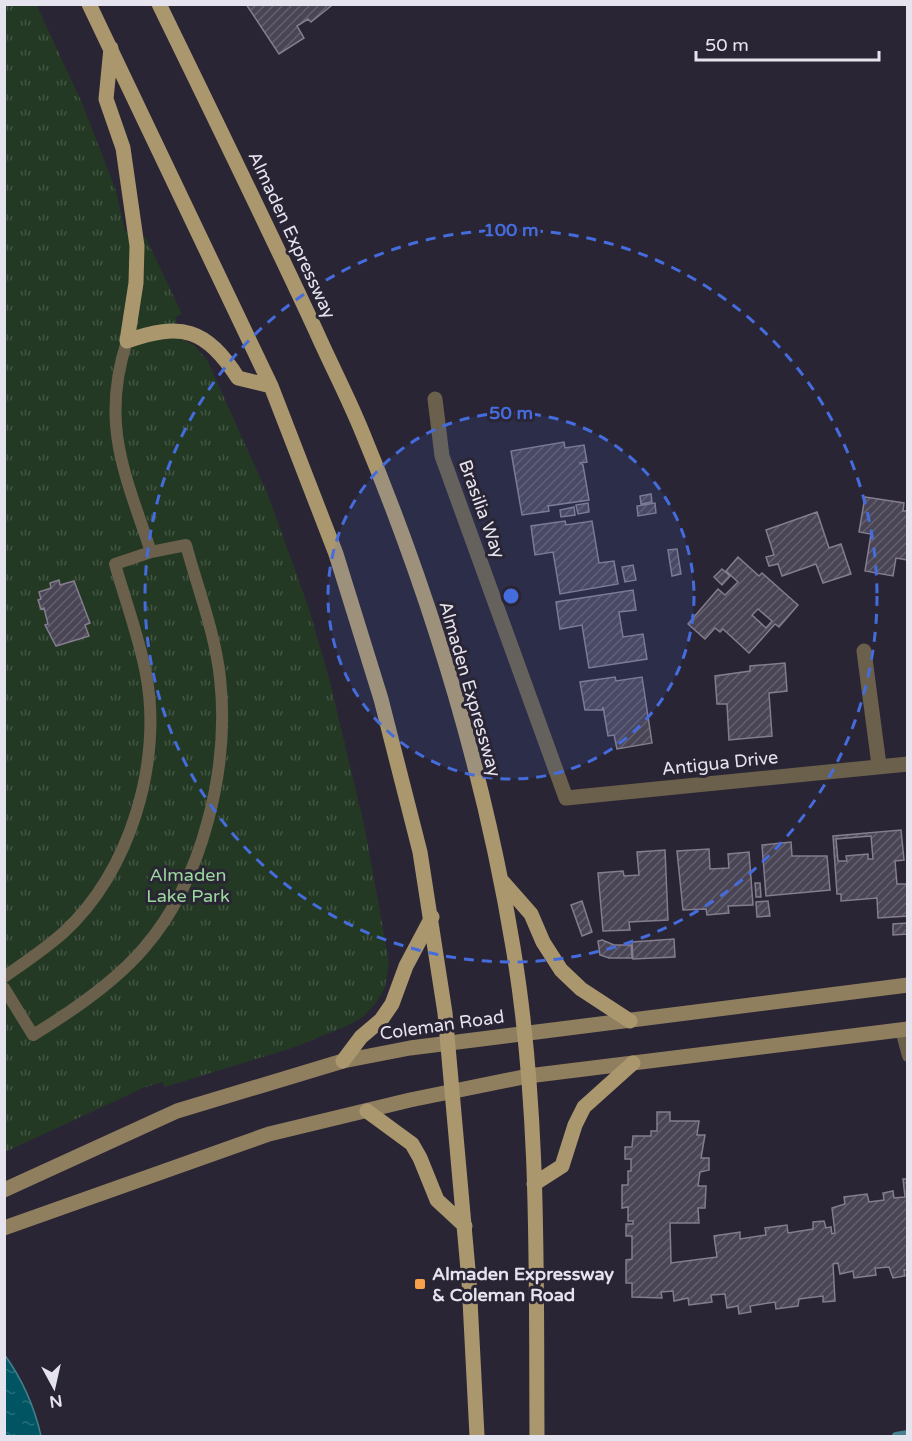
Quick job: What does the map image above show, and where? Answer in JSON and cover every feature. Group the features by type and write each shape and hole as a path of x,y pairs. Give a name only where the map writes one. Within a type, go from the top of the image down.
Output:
{"main road":[{"path":"90,4 272,386 336,554 363,640 415,829 432,917 448,1043 465,1226 477,1437"},
{"name":"Almaden Expressway","path":"159,4 279,250 362,431 404,538 465,729 501,880 514,950 524,1033 534,1184 537,1431"},
{"path":"111,48 106,99 123,148 129,176 137,246 136,284 127,340 174,329 194,333 221,353 238,378 272,386"},
{"path":"501,880 531,914 543,942 561,970 581,989 630,1021"},
{"path":"343,1061 361,1038 381,1020 392,1004 406,966 432,917"},
{"path":"534,1184 562,1166 575,1125 584,1107 633,1063"},
{"path":"367,1111 412,1144 437,1200 465,1226"}],"street":[{"name":"Brasilia Way","path":"435,399 442,456 566,798"},
{"path":"864,651 879,765"},
{"name":"Antigua Drive","path":"566,798 879,765 908,764"},
{"name":"Coleman Road","path":"4,1190 177,1111 343,1061 448,1043 908,985"},
{"path":"7,1227 248,1141 452,1091 528,1076 904,1029"}],"lane":[{"path":"127,340 117,370 114,391 116,439 151,552"},
{"path":"4,977 64,932 99,890 124,846 144,788 150,719 146,674 115,564 151,552 186,546 211,631 220,678 221,736 211,810 192,869 171,909 144,949 73,1010 33,1035 4,988"},
{"path":"904,1029 908,1056"}],"green space":[{"name":"Almaden Lake Park","path":"36,4 82,103 116,191 125,231 142,241 143,237 146,238 182,314 175,317 181,339 194,345 207,360 268,495 309,609 329,678 365,829 389,962 385,987 378,1000 364,1016 347,1026 292,1048 165,1087 162,1082 143,1088 5,1152 4,5"}],"water":[{"path":"4,1354 27,1393 41,1436 5,1436"}],"building":[{"path":"246,4 329,4 331,6 311,22 308,19 297,26 304,38 279,54"},
{"path":"564,442 565,448 584,445 587,462 580,463 583,465 589,500 548,506 549,511 522,515 511,451"},
{"path":"651,494 652,502 641,504 640,496"},
{"path":"865,497 904,503 903,511 908,511 908,560 896,558 893,576 865,571 871,534 859,532"},
{"path":"588,503 589,512 578,514 576,505"},
{"path":"655,503 656,513 638,516 637,506"},
{"path":"574,507 575,515 561,517 560,510"},
{"path":"817,512 829,548 841,544 851,574 823,583 816,564 782,576 778,564 769,566 766,557 774,555 766,530"},
{"path":"565,521 566,525 592,521 599,563 614,561 618,584 560,594 553,552 535,555 531,526"},
{"path":"677,549 681,574 672,576 668,550"},
{"path":"738,557 759,576 762,573 798,605 779,627 775,624 749,653 723,629 720,632 715,628 705,639 688,624 718,589 725,595 738,582 726,571","holes":["758,609 772,621 766,628 752,615"]},
{"path":"633,565 636,580 625,582 622,567"},
{"path":"722,569 730,576 722,585 714,577"},
{"path":"59,580 60,585 74,581 90,623 85,625 89,636 56,646 45,625 48,624 44,608 41,609 38,600 41,599 39,592 51,588 50,583"},
{"path":"633,590 636,610 619,612 623,637 643,634 647,659 589,668 582,625 560,629 556,602"},
{"path":"785,663 787,691 769,693 772,736 729,740 727,704 717,704 715,676 750,671 750,666"},
{"path":"615,677 616,681 642,677 652,743 617,749 614,735 608,736 603,707 602,710 585,710 580,682"},
{"path":"901,830 904,860 895,861 897,884 908,884 908,916 878,918 877,898 841,901 841,894 837,894 833,836","holes":["871,836 873,859 868,859 868,854 846,856 847,861 838,861 836,839"]},
{"path":"791,842 792,856 827,856 830,890 766,896 762,845"},
{"path":"709,849 710,869 729,868 728,854 749,852 753,905 728,906 729,913 707,915 706,909 683,910 677,851"},
{"path":"665,850 668,920 629,922 630,930 603,931 598,873 623,871 624,876 639,875 637,852"},
{"path":"755,883 760,883 761,897 756,897"},
{"path":"582,901 592,932 582,936 571,905"},
{"path":"768,901 770,916 757,917 756,902"},
{"path":"907,923 908,934 893,935 893,924"},
{"path":"674,939 675,957 633,959 632,942"},
{"path":"602,940 614,945 631,945 632,958 609,958 600,955 598,941"},
{"path":"657,1112 670,1112 670,1121 699,1121 697,1135 705,1135 701,1158 709,1158 709,1170 700,1172 698,1186 706,1186 705,1208 698,1208 699,1223 670,1223 671,1263 717,1257 714,1236 740,1232 740,1239 766,1235 765,1228 787,1225 788,1233 813,1229 813,1222 824,1221 826,1228 831,1227 832,1234 835,1233 832,1208 845,1204 844,1197 867,1194 869,1202 884,1200 883,1193 893,1191 894,1198 905,1197 903,1179 908,1179 908,1270 904,1270 905,1276 893,1278 889,1267 875,1268 876,1275 854,1278 853,1271 840,1274 838,1263 833,1264 835,1301 823,1302 823,1296 799,1299 798,1306 776,1309 775,1302 750,1306 751,1312 739,1314 738,1306 727,1308 725,1294 711,1295 712,1302 689,1305 688,1298 674,1301 673,1291 661,1292 662,1298 632,1297 632,1283 626,1283 626,1260 632,1259 632,1236 626,1236 626,1224 633,1224 633,1221 628,1221 628,1207 622,1208 622,1185 628,1185 628,1171 631,1171 631,1159 625,1159 625,1147 632,1147 633,1136 651,1136 651,1131 657,1131"}],"waterway":[{"path":"896,1436 908,1434"}],"place":[{"name":"Almaden Expressway & Coleman Road","path":"420,1284"}]}
